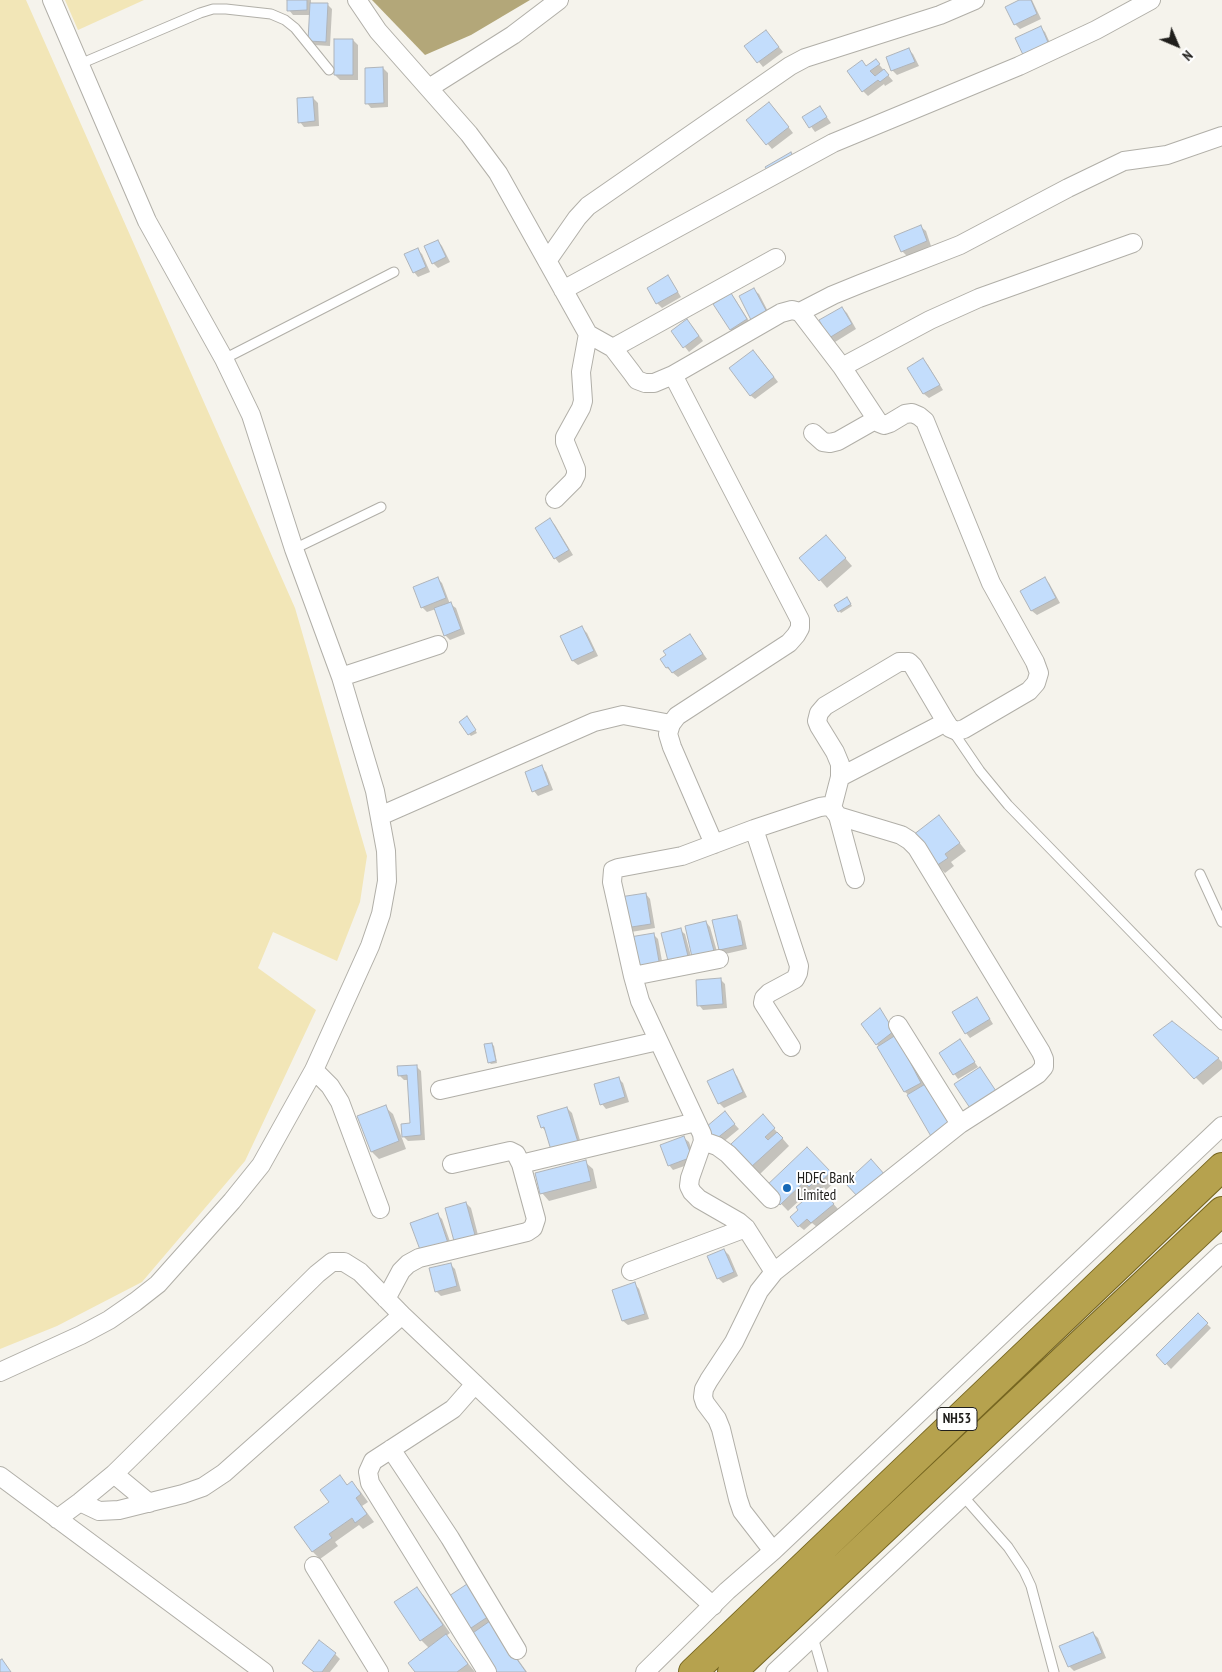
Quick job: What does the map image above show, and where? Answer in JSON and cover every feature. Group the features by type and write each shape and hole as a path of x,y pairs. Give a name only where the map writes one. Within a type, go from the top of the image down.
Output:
{"highway":[{"name":"NH53","path":"693,1672 1222,1167"},
{"name":"NH53","path":"732,1672 1222,1211"}],"street":[{"path":"0,1372 109,1320 158,1284 232,1201 260,1165 314,1070 370,946 381,914 388,881 386,850 375,790 341,677 294,549 251,415 224,359 148,221 52,0"},
{"path":"357,0 378,31 469,134 492,166 588,334 613,348 638,380 645,383 654,383 672,375 781,313 792,310 800,312 842,367 875,420 884,425 905,414 912,413 924,421 992,583 1035,662 1039,673 1036,683 1030,690 964,729 957,731 948,725 909,662 899,662 825,706 819,713 818,721 840,764 835,812 855,880"},
{"path":"429,88 513,35 559,0"},
{"path":"547,261 588,206 790,66 805,58 940,15 975,0"},
{"path":"563,290 833,143 1019,66 1096,30 1151,0"},
{"path":"800,312 860,284 960,245 1124,161 1167,155 1222,136"},
{"path":"842,367 930,320 979,298 1132,243"},
{"path":"613,348 776,258"},
{"path":"555,499 573,481 576,475 576,469 565,442 565,437 583,401 581,372 588,334"},
{"path":"672,375 800,620 800,628 789,643 677,716 671,724 668,734 672,747 714,844"},
{"path":"812,433 823,442 830,444 875,420"},
{"path":"341,677 438,645"},
{"path":"380,816 594,722 623,715 671,724"},
{"path":"840,777 948,725"},
{"path":"772,1552 742,1511 723,1434 717,1419 705,1403 703,1396 704,1389 709,1380 734,1342 760,1290 774,1272 960,1124 1038,1074 1044,1067 1044,1060 917,848 901,834 835,812 827,806 754,829 682,856 613,870 612,882 640,1001 703,1141 689,1186 692,1192 700,1199 746,1228 774,1272"},
{"path":"754,829 799,966 795,979 769,993 764,998 763,1003 791,1047"},
{"path":"633,976 719,959"},
{"path":"898,1025 960,1124"},
{"path":"440,1090 658,1040"},
{"path":"314,1070 330,1086 340,1102 380,1209"},
{"path":"521,1164 696,1122"},
{"path":"645,1672 727,1591 772,1552 1222,1126"},
{"path":"703,1141 717,1146 728,1154 771,1199"},
{"path":"386,1299 401,1271 408,1264 419,1258 528,1232 534,1228 536,1220 521,1164 516,1154 510,1151 452,1164"},
{"path":"632,1271 746,1228"},
{"path":"775,1672 1222,1253"},
{"path":"57,1519 114,1474 317,1274 332,1262 344,1262 360,1272 402,1315 713,1606"},
{"path":"80,1502 99,1511 119,1510 203,1487 224,1473 402,1315"},
{"path":"475,1384 453,1410 373,1461 368,1472 370,1483 487,1672"},
{"path":"391,1450 450,1538 516,1650"},
{"path":"114,1474 149,1502"},
{"path":"0,1476 264,1672"},
{"path":"314,1566 379,1672"}],"lane":[{"path":"80,64 200,13 226,9 271,14 285,20 295,28 329,70"},
{"path":"224,359 394,272"},
{"path":"294,549 381,507"},
{"path":"948,725 980,771 1008,805 1222,1025"},
{"path":"1200,874 1222,922"},
{"path":"963,1496 1008,1547 1024,1571 1031,1586 1054,1672"},
{"path":"813,1637 823,1672"}],"shaded area":[{"path":"0,0 26,0 295,608 367,856 360,902 337,961 273,932 258,968 316,1010 245,1161 142,1282 57,1326 0,1349"},
{"path":"65,0 144,0 78,30"},
{"path":"372,0 530,0 471,35 425,55"}],"building":[{"path":"287,0 307,0 307,10 287,11"},
{"path":"1019,0 1031,0 1037,14 1014,25 1005,7"},
{"path":"310,3 328,3 326,42 308,41"},
{"path":"1041,26 1050,47 1025,59 1015,38"},
{"path":"766,30 779,47 757,63 744,46"},
{"path":"334,39 353,39 353,75 334,75"},
{"path":"909,48 915,62 891,71 886,57"},
{"path":"876,59 880,64 870,71 875,76 884,69 889,75 880,82 878,80 862,92 847,71 862,60 866,66"},
{"path":"383,67 384,103 365,104 365,68"},
{"path":"313,97 315,121 298,123 297,98"},
{"path":"769,102 789,127 766,145 746,120"},
{"path":"820,106 827,117 809,128 802,117"},
{"path":"791,152 795,161 770,175 765,167"},
{"path":"921,225 927,241 901,252 894,236"},
{"path":"438,240 446,257 432,264 424,246"},
{"path":"418,248 426,267 413,273 404,254"},
{"path":"668,275 678,292 656,304 647,288"},
{"path":"754,288 769,316 753,324 739,296"},
{"path":"731,293 747,319 730,330 713,304"},
{"path":"842,307 852,324 829,338 819,320"},
{"path":"687,319 699,336 683,348 671,331"},
{"path":"753,350 774,377 750,396 729,368"},
{"path":"923,358 940,385 923,394 907,368"},
{"path":"550,518 569,550 554,559 535,528"},
{"path":"826,535 846,558 819,581 799,558"},
{"path":"438,577 446,598 421,608 413,587"},
{"path":"1045,577 1056,598 1031,611 1020,591"},
{"path":"847,597 851,604 838,612 834,605"},
{"path":"451,602 461,629 444,636 434,608"},
{"path":"582,626 594,651 572,661 560,636"},
{"path":"690,634 703,654 672,673 660,659 666,655 663,651"},
{"path":"467,716 476,730 468,735 459,722"},
{"path":"542,765 549,785 532,792 525,772"},
{"path":"939,815 960,843 945,854 948,858 936,866 913,835"},
{"path":"646,893 651,924 625,928 620,897"},
{"path":"737,915 743,945 719,950 712,920"},
{"path":"706,921 714,951 692,957 685,926"},
{"path":"681,928 688,956 668,961 661,933"},
{"path":"654,933 660,967 637,972 630,937"},
{"path":"721,978 723,1004 697,1006 696,980"},
{"path":"977,997 990,1019 965,1034 952,1012"},
{"path":"880,1008 894,1031 876,1045 861,1024"},
{"path":"1172,1021 1219,1058 1194,1079 1153,1035"},
{"path":"896,1035 921,1083 904,1092 877,1047"},
{"path":"960,1039 975,1062 953,1075 939,1053"},
{"path":"492,1043 496,1061 488,1063 484,1044"},
{"path":"417,1065 421,1135 402,1137 401,1124 410,1123 407,1075 398,1076 397,1066"},
{"path":"980,1067 996,1091 970,1108 954,1084"},
{"path":"733,1069 743,1092 718,1104 707,1081"},
{"path":"619,1077 625,1097 600,1105 594,1084"},
{"path":"927,1083 951,1127 932,1138 907,1095"},
{"path":"386,1105 399,1141 371,1152 357,1116"},
{"path":"567,1107 578,1142 551,1150 544,1127 541,1128 537,1116"},
{"path":"725,1111 735,1124 716,1139 706,1127"},
{"path":"763,1114 775,1128 765,1137 768,1140 777,1132 783,1138 751,1167 731,1144"},
{"path":"684,1136 692,1157 668,1166 660,1145"},
{"path":"807,1147 831,1172 818,1184 815,1181 809,1187 804,1182 780,1205 764,1188"},
{"path":"871,1159 885,1175 859,1198 845,1183"},
{"path":"586,1160 591,1181 540,1194 535,1173"},
{"path":"820,1187 834,1204 811,1223 807,1219 798,1227 790,1217 798,1210 796,1207"},
{"path":"466,1202 475,1235 454,1241 445,1208"},
{"path":"438,1213 449,1246 422,1255 410,1223"},
{"path":"724,1249 734,1272 717,1279 707,1256"},
{"path":"451,1263 457,1286 435,1292 429,1268"},
{"path":"635,1282 645,1314 622,1321 612,1290"},
{"path":"1198,1313 1208,1323 1165,1365 1156,1355"},
{"path":"340,1475 347,1485 352,1481 361,1494 356,1498 367,1514 355,1523 352,1518 329,1534 332,1538 312,1552 294,1527 329,1502 320,1490"},
{"path":"467,1584 489,1616 468,1630 446,1598"},
{"path":"417,1587 443,1625 420,1641 394,1602"},
{"path":"490,1621 526,1672 492,1672 467,1637"},
{"path":"1093,1632 1102,1653 1068,1667 1059,1646"},
{"path":"446,1634 468,1664 457,1672 415,1672 408,1663"},
{"path":"319,1640 336,1653 322,1672 314,1672 302,1663"},
{"path":"2,1659 11,1672 0,1672 0,1660"}],"place":[{"name":"HDFC Bank Limited","path":"787,1188"}]}
